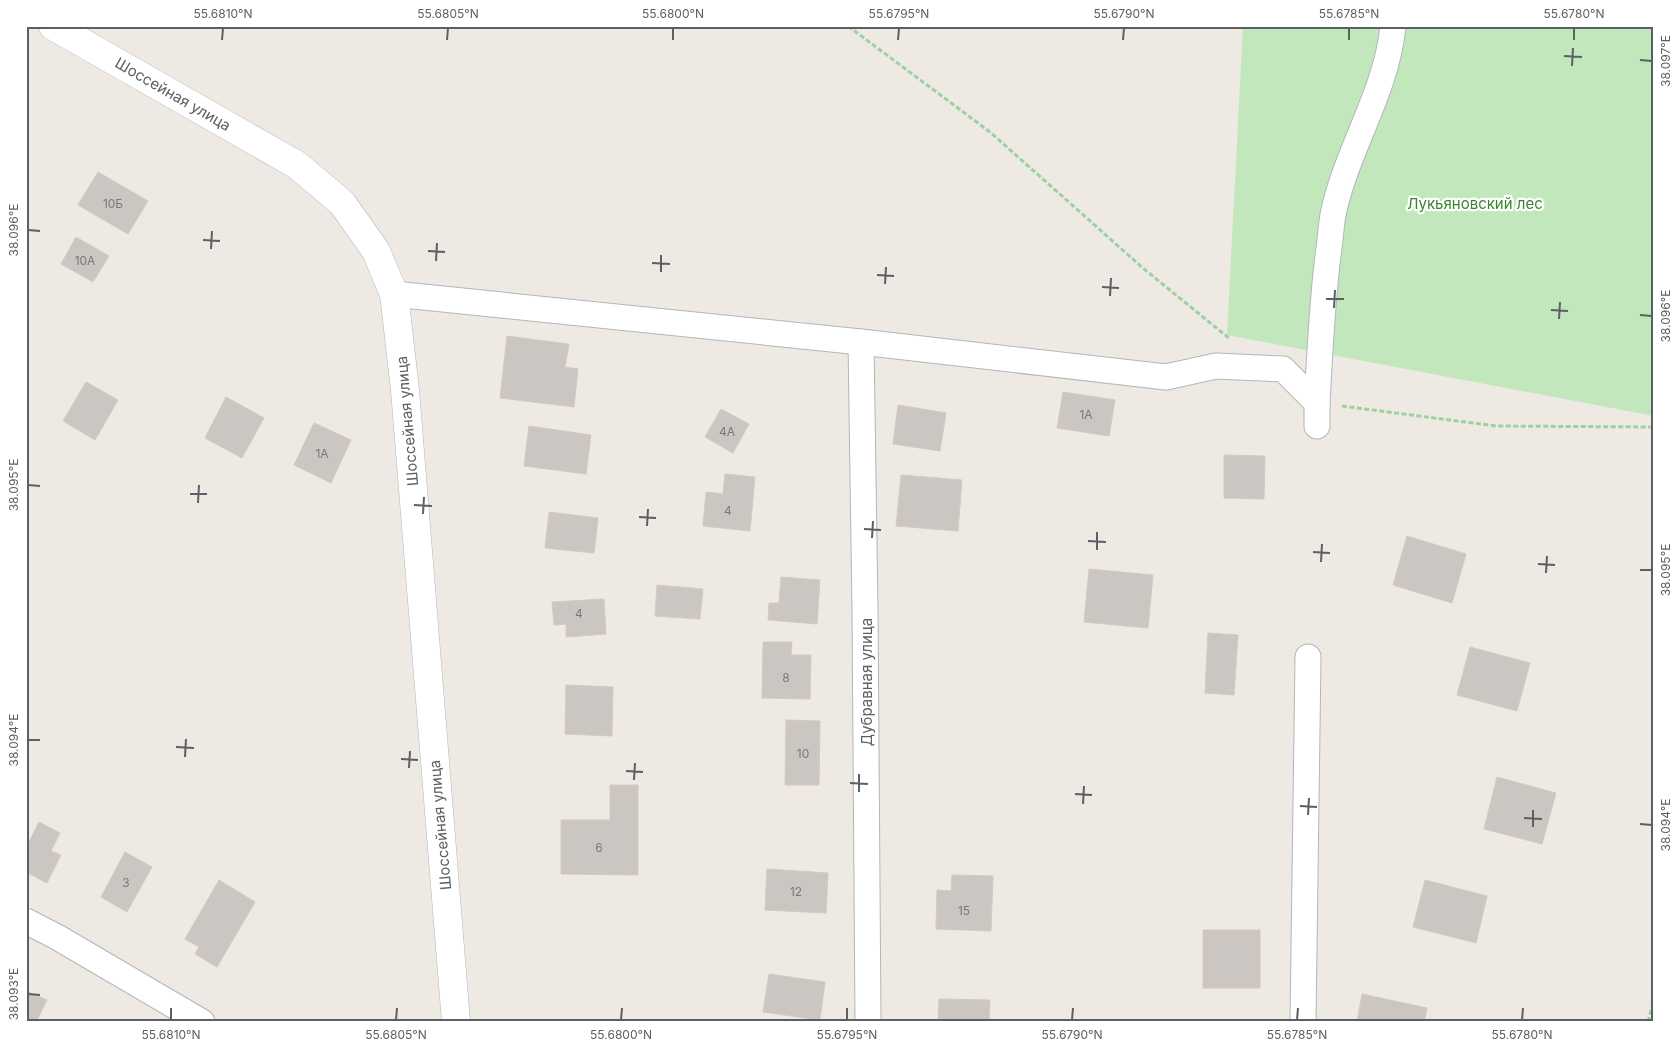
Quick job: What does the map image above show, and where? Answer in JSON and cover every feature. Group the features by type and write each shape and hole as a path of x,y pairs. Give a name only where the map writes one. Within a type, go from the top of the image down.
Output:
{"main road":[{"name":"Шоссейная улица","path":"53,26 297,165 342,203 376,251 394,294 405,390 456,1022"}],"street":[{"path":"1317,415 1325,278 1334,210 1352,155 1369,114 1392,43 1393,26"},
{"path":"394,294 861,342 1166,378 1216,366 1283,369 1317,415"},
{"name":"Дубравная улица","path":"861,342 866,620 868,1022"},
{"path":"1303,1022 1308,656"},
{"path":"26,921 57,937 202,1022"}],"path":[{"path":"848,26 990,132 1144,269 1265,368"},
{"path":"1317,415 1496,426 1654,428"},
{"path":"1648,1022 1654,999"}],"green space":[{"name":"Лукьяновский лес","path":"1243,26 1654,26 1654,416 1227,335"}],"building":[{"path":"98,172 148,201 128,234 78,205"},
{"path":"76,237 109,256 93,282 61,264"},
{"path":"507,336 569,344 565,367 578,369 574,407 500,398"},
{"path":"86,382 118,400 95,440 63,421"},
{"path":"1063,392 1115,400 1109,436 1057,428"},
{"path":"226,397 264,418 242,458 205,438"},
{"path":"898,405 946,413 940,451 893,444"},
{"path":"721,409 749,424 733,453 705,437"},
{"path":"314,423 351,440 331,483 294,465"},
{"path":"529,426 591,435 586,474 524,466"},
{"path":"1224,455 1265,456 1264,499 1224,498"},
{"path":"725,474 755,477 750,531 703,526 706,492 723,494"},
{"path":"901,475 962,480 958,531 896,526"},
{"path":"549,512 598,518 594,553 545,548"},
{"path":"1407,536 1466,554 1452,603 1393,585"},
{"path":"1089,569 1153,575 1148,628 1084,622"},
{"path":"781,577 820,580 817,624 768,620 769,603 779,603"},
{"path":"657,585 703,589 700,619 655,616"},
{"path":"604,599 606,634 566,637 566,624 554,625 552,602"},
{"path":"1208,633 1238,635 1234,695 1205,693"},
{"path":"763,642 792,642 791,655 811,655 810,699 762,698"},
{"path":"1470,647 1530,663 1517,711 1457,695"},
{"path":"566,685 613,687 612,736 565,734"},
{"path":"786,720 820,721 819,785 785,785"},
{"path":"1497,777 1556,793 1542,844 1484,829"},
{"path":"610,785 638,785 638,875 561,874 561,820 610,820"},
{"path":"39,822 60,833 51,851 61,855 47,883 26,872 26,848"},
{"path":"125,852 152,867 127,912 101,897"},
{"path":"767,869 828,873 826,913 765,910"},
{"path":"952,875 993,876 991,931 936,929 937,890 951,891"},
{"path":"219,880 255,902 217,967 195,954 199,947 185,939"},
{"path":"1425,880 1487,896 1476,943 1413,927"},
{"path":"1203,930 1260,930 1260,988 1203,988"},
{"path":"769,974 825,982 820,1020 763,1012"},
{"path":"26,991 47,1000 36,1022 26,1022"},
{"path":"1362,994 1427,1008 1424,1022 1357,1022"},
{"path":"939,999 990,1000 989,1022 938,1022"}]}
